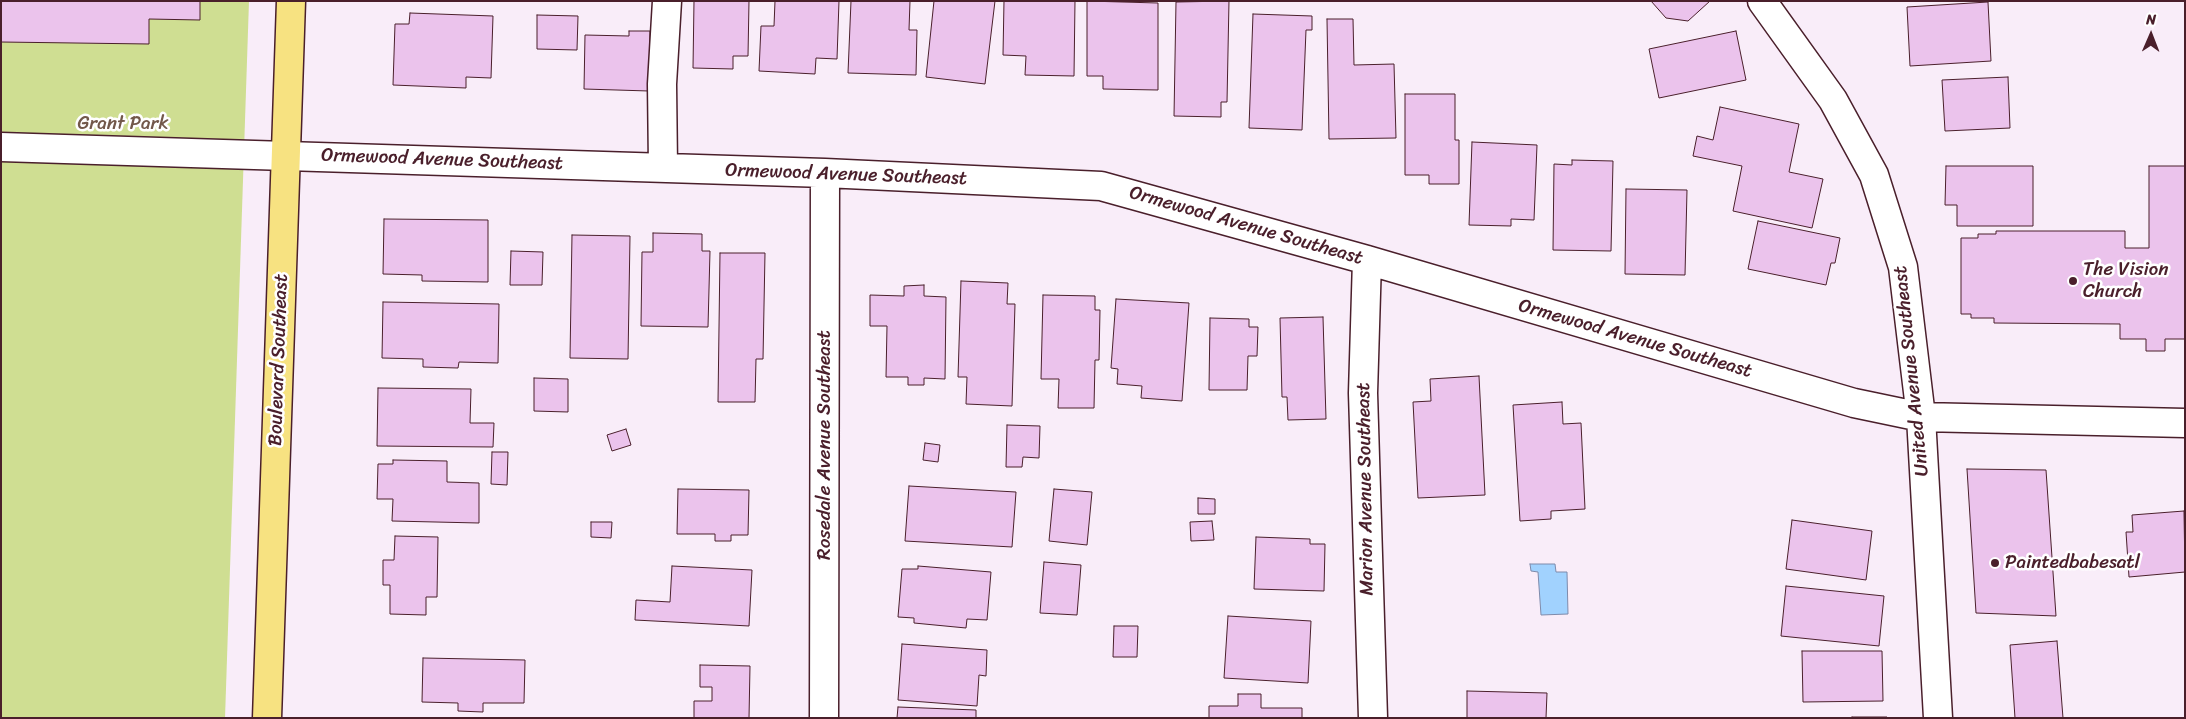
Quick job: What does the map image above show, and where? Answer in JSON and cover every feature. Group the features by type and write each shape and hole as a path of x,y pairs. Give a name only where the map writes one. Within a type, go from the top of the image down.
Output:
{"main road":[{"name":"Boulevard Southeast","path":"268,718 291,1"}],"street":[{"path":"663,167 662,84 667,1"},
{"name":"United Avenue Southeast","path":"1762,1 1833,100 1874,174 1903,267 1921,417 1938,718"},
{"name":"Ormewood Avenue Southeast","path":"1,147 663,167 1101,186 1366,260 1854,403 1921,417 2185,423"},
{"name":"Rosedale Avenue Southeast","path":"824,718 825,173"},
{"name":"Marion Avenue Southeast","path":"1366,260 1363,393 1373,718"}],"green space":[{"name":"Grant Park","path":"1,1 249,1 225,718 1,718"}],"water":[{"path":"1530,564 1555,564 1556,572 1567,572 1568,614 1541,615 1538,572 1531,571"}],"building":[{"path":"1,1 200,1 200,20 149,19 149,44 1,42"},
{"path":"694,1 749,1 748,56 733,56 733,69 693,68"},
{"path":"775,1 839,1 837,59 816,58 815,74 759,71 761,26 774,26"},
{"path":"851,1 910,1 909,30 917,30 916,75 848,73"},
{"path":"934,1 995,1 985,84 926,77"},
{"path":"1004,1 1075,1 1074,76 1025,75 1026,56 1003,55"},
{"path":"1087,1 1158,3 1158,90 1103,89 1103,76 1087,76"},
{"path":"1229,1 1227,102 1221,102 1221,117 1174,116 1176,2"},
{"path":"1651,1 1710,1 1688,21 1666,18"},
{"path":"1988,2 1991,61 1910,66 1907,7"},
{"path":"410,13 493,16 491,78 466,77 466,88 393,85 395,24 409,24"},
{"path":"1253,14 1312,16 1312,30 1306,30 1302,130 1249,128"},
{"path":"537,15 578,16 577,50 537,49"},
{"path":"1327,19 1353,19 1354,65 1394,64 1396,138 1329,139"},
{"path":"629,31 650,31 649,91 584,89 585,35 629,36"},
{"path":"1736,31 1746,80 1659,98 1649,49"},
{"path":"2008,77 2010,128 1945,131 1942,80"},
{"path":"1405,94 1455,94 1455,140 1459,140 1459,184 1429,184 1429,175 1405,175"},
{"path":"1720,107 1799,124 1789,172 1823,179 1812,228 1733,211 1742,166 1693,156 1697,136 1713,140"},
{"path":"1472,142 1537,145 1534,220 1511,219 1511,226 1469,225"},
{"path":"1572,160 1613,161 1611,251 1553,250 1554,164 1572,165"},
{"path":"1946,166 2033,166 2033,226 1957,226 1957,205 1945,205"},
{"name":"The Vision Church","path":"2149,166 2185,166 2185,339 2165,339 2165,351 2146,351 2146,339 2120,339 2120,324 1994,323 1994,318 1971,318 1971,314 1961,314 1961,238 1978,238 1978,234 1996,234 1996,231 2125,231 2125,248 2149,248"},
{"path":"1626,189 1687,190 1685,275 1625,274"},
{"path":"384,219 488,220 488,282 422,281 422,275 383,274"},
{"path":"1758,221 1840,238 1835,263 1831,263 1826,285 1748,269"},
{"path":"653,233 702,234 702,251 710,251 708,327 641,326 642,252 653,252"},
{"path":"572,235 630,236 628,359 570,358"},
{"path":"511,251 543,252 542,285 510,285"},
{"path":"720,253 765,253 763,359 756,359 755,402 718,402"},
{"path":"961,281 1008,283 1007,304 1015,304 1012,406 966,404 967,377 958,377"},
{"path":"924,285 924,296 946,297 945,379 924,378 924,385 908,385 908,377 886,377 887,326 870,326 870,295 904,296 904,286"},
{"path":"1043,295 1095,296 1095,310 1100,310 1099,360 1095,360 1094,408 1058,408 1059,379 1041,379"},
{"path":"1116,299 1189,303 1182,401 1141,398 1142,386 1117,384 1118,369 1111,368"},
{"path":"383,302 499,304 498,363 459,362 458,368 423,367 423,359 382,358"},
{"path":"1323,317 1326,419 1288,420 1287,397 1282,397 1280,318"},
{"path":"1210,318 1249,319 1249,327 1258,327 1257,356 1248,356 1247,390 1209,390"},
{"path":"1479,376 1485,495 1418,498 1413,402 1431,401 1430,379"},
{"path":"534,378 568,379 568,412 534,411"},
{"path":"378,388 471,389 470,423 494,423 493,447 377,446"},
{"path":"1562,402 1563,424 1581,423 1585,509 1551,511 1551,519 1520,521 1513,405"},
{"path":"1007,425 1040,426 1039,458 1023,457 1022,467 1006,467"},
{"path":"626,429 631,445 612,451 607,435"},
{"path":"925,443 940,445 938,462 923,460"},
{"path":"492,452 508,452 507,485 491,484"},
{"path":"393,460 447,461 447,482 479,483 479,523 392,521 393,499 377,499 378,464 393,464"},
{"path":"1967,469 2046,470 2056,616 1976,613"},
{"path":"909,486 1016,492 1012,547 905,541"},
{"path":"678,489 749,490 748,535 731,535 731,541 715,541 715,534 677,534"},
{"path":"1054,489 1092,492 1087,545 1049,541"},
{"path":"1198,498 1215,499 1215,514 1198,514"},
{"path":"2184,511 2185,572 2129,577 2126,532 2133,532 2132,515"},
{"path":"1792,520 1872,531 1866,580 1786,569"},
{"path":"1212,521 1214,540 1191,541 1190,522"},
{"path":"591,522 612,522 611,538 591,537"},
{"path":"395,536 438,537 437,597 426,597 426,615 390,614 390,585 383,585 383,560 394,560"},
{"path":"1256,537 1310,539 1310,544 1325,544 1324,591 1254,589"},
{"path":"1044,562 1081,565 1077,615 1040,613"},
{"path":"672,566 752,570 749,626 635,620 636,600 670,602"},
{"path":"918,566 991,572 987,620 967,619 966,628 914,623 914,618 898,617 902,569 918,569"},
{"path":"1786,586 1884,596 1879,646 1781,636"},
{"path":"1228,616 1311,621 1308,683 1224,678"},
{"path":"1114,626 1138,626 1137,657 1113,657"},
{"path":"2057,641 2063,718 2015,718 2010,645"},
{"path":"902,644 987,650 986,676 979,675 977,706 898,700"},
{"path":"1802,651 1882,651 1883,701 1803,702"},
{"path":"423,658 525,660 524,703 483,703 483,712 458,711 458,703 422,702"},
{"path":"700,665 750,666 749,718 694,718 694,701 712,701 712,687 700,687"},
{"path":"1467,691 1547,693 1546,718 1467,718"},
{"path":"1238,694 1261,694 1261,708 1302,708 1302,718 1209,718 1209,706 1238,706"},
{"path":"898,707 976,710 976,718 897,718"},
{"path":"1887,717 1887,718 1852,718"}],"place":[{"name":"The Vision Church","path":"2073,281"},
{"name":"Paintedbabesatl","path":"1995,563"}]}
